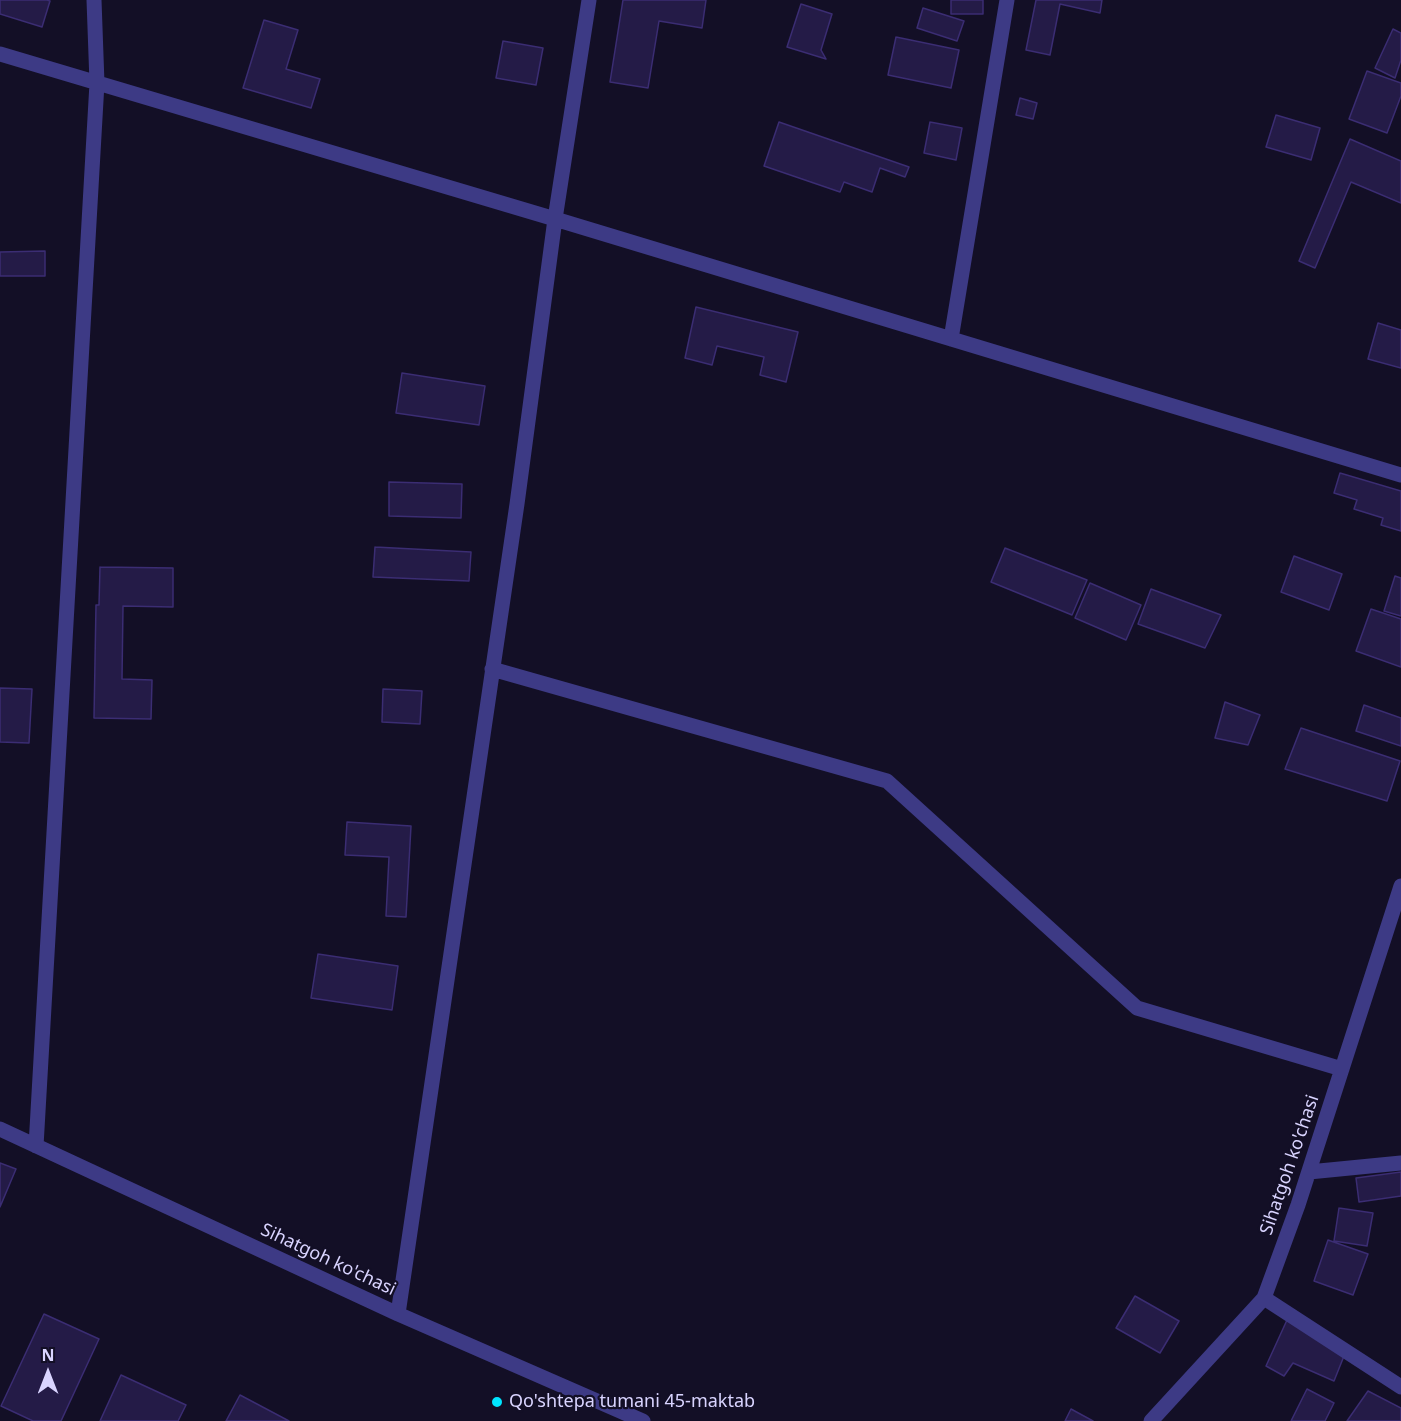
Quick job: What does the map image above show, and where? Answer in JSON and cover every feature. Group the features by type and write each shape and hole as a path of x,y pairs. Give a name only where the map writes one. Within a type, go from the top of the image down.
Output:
{"street":[{"path":"36,1146 97,83 94,0"},
{"path":"398,1314 517,504 555,219 589,0"},
{"path":"951,339 1006,0"},
{"path":"0,54 1401,475"},
{"path":"492,669 887,781 1137,1008 1342,1069"},
{"name":"Sihatgoh ko'chasi","path":"1151,1421 1264,1298 1309,1172 1401,886"},
{"name":"Sihatgoh ko'chasi","path":"0,1129 398,1314 643,1421"},
{"path":"1309,1172 1401,1163"},
{"path":"1264,1298 1401,1387"}],"building":[{"path":"0,0 50,1 42,27 0,14"},
{"path":"623,0 706,0 702,28 659,21 648,88 610,82"},
{"path":"951,0 983,0 983,14 951,14"},
{"path":"1036,0 1102,0 1100,13 1060,4 1050,55 1026,50"},
{"path":"801,4 832,14 821,50 826,59 787,47"},
{"path":"923,8 964,21 957,41 917,28"},
{"path":"264,20 298,30 286,69 320,79 311,108 243,88"},
{"path":"1393,29 1401,33 1401,60 1395,78 1375,68"},
{"path":"896,37 959,50 951,88 888,75"},
{"path":"503,41 543,48 536,85 496,78"},
{"path":"1367,71 1401,83 1401,96 1387,133 1349,119"},
{"path":"1020,98 1037,103 1033,119 1016,115"},
{"path":"1276,115 1320,128 1311,160 1266,147"},
{"path":"779,122 909,167 905,177 880,168 872,192 844,182 840,192 764,166"},
{"path":"930,122 962,128 956,160 924,153"},
{"path":"1350,139 1401,161 1401,203 1351,182 1315,268 1299,261"},
{"path":"45,251 45,276 0,276 0,252"},
{"path":"696,307 798,332 786,382 760,375 764,357 717,346 712,365 685,358"},
{"path":"1378,323 1401,330 1401,368 1368,359"},
{"path":"402,373 485,386 479,425 396,413"},
{"path":"1340,473 1401,491 1401,531 1381,525 1383,518 1354,509 1357,500 1334,493"},
{"path":"389,482 462,484 461,518 389,516"},
{"path":"375,547 471,552 469,581 373,577"},
{"path":"1005,548 1087,580 1072,615 991,582"},
{"path":"1294,556 1342,574 1329,610 1281,592"},
{"path":"100,567 173,568 173,607 123,606 122,679 152,680 151,719 94,718 96,605 99,605"},
{"path":"1395,576 1401,578 1401,616 1384,611"},
{"path":"1090,583 1141,605 1126,640 1075,618"},
{"path":"1151,589 1221,615 1205,648 1138,624"},
{"path":"1371,609 1401,619 1401,667 1356,651"},
{"path":"0,688 32,689 29,743 0,742"},
{"path":"383,689 422,691 420,724 382,722"},
{"path":"1225,702 1260,715 1248,745 1215,738"},
{"path":"1364,705 1401,718 1401,746 1356,731"},
{"path":"1301,728 1400,761 1387,801 1285,769"},
{"path":"347,822 411,826 406,917 386,916 389,857 345,855"},
{"path":"318,954 398,966 392,1010 311,998"},
{"path":"0,1163 16,1169 0,1207"},
{"path":"1401,1172 1401,1196 1359,1202 1356,1178"},
{"path":"1339,1208 1373,1213 1367,1246 1334,1241"},
{"path":"1328,1240 1368,1254 1353,1295 1314,1281"},
{"path":"1135,1296 1179,1321 1160,1353 1116,1328"},
{"path":"44,1314 99,1339 61,1421 33,1421 1,1406"},
{"path":"1287,1320 1344,1356 1334,1381 1293,1363 1284,1376 1266,1366"},
{"path":"121,1375 186,1405 178,1421 100,1421"},
{"path":"1307,1389 1334,1403 1325,1421 1291,1421"},
{"path":"1368,1391 1401,1408 1401,1421 1347,1421"},
{"path":"240,1395 289,1421 226,1421"},
{"path":"1071,1409 1093,1421 1065,1421"}],"place":[{"name":"Qo'shtepa tumani 45-maktab","path":"497,1402"}]}
